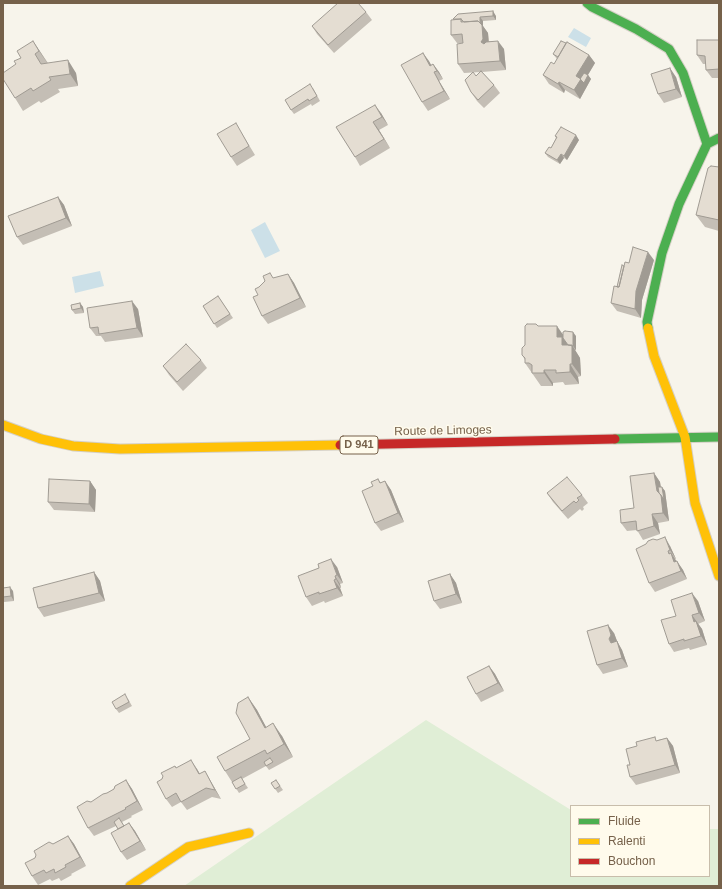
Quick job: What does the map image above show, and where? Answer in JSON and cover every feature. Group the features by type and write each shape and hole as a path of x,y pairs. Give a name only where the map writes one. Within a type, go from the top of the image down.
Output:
{"street":[{"path":"587,3 669,49 683,73 708,144"},
{"path":"719,138 708,144 679,204 662,253 648,322 654,356 685,437 696,503 719,576"},
{"name":"Route de Limoges","path":"3,425 41,439 73,446 120,450 719,436"},
{"path":"130,886 188,847 248,833"}],"green space":[{"path":"426,720 570,809 570,877 710,877 710,829 719,829 719,886 184,886"}],"shaded area":[{"path":"574,28 591,38 586,47 568,37"},
{"path":"265,222 280,251 265,258 251,230"},
{"path":"100,271 104,286 75,293 72,277"}],"building":[{"path":"338,3 358,3 366,12 328,45 312,26"},
{"path":"493,11 493,16 480,17 480,23 478,21 464,22 461,19 453,19 458,14"},
{"path":"461,19 461,22 478,21 482,25 483,39 481,42 484,44 486,42 498,41 500,61 458,64 457,44 463,43 462,34 451,35 451,20"},
{"path":"697,40 719,40 719,69 706,70 705,56 697,55"},
{"path":"33,41 39,51 35,54 41,64 68,60 70,74 49,77 51,80 33,91 31,88 15,98 3,79 3,73 16,64 14,61 21,58 17,51"},
{"path":"561,41 566,43 558,57 553,54"},
{"path":"567,42 589,55 576,76 581,79 574,90 559,82 558,84 543,75 551,62 554,64"},
{"path":"423,53 430,66 433,64 437,71 434,72 444,91 422,102 401,65"},
{"path":"670,68 676,89 658,94 651,74"},
{"path":"481,71 494,85 478,100 471,92 465,80 473,72 476,76"},
{"path":"584,73 588,75 584,83 580,79"},
{"path":"310,84 317,96 309,101 308,99 291,110 285,100"},
{"path":"375,105 382,117 373,122 384,139 355,157 336,127"},
{"path":"236,123 249,146 231,157 217,134"},
{"path":"561,127 576,135 564,156 561,154 557,160 545,153 549,147 551,148 557,137 555,136"},
{"path":"711,166 719,167 719,220 696,215 708,168"},
{"path":"58,197 66,218 17,237 8,216"},
{"path":"633,247 648,252 636,291 635,309 611,303 614,286 619,287 625,262 629,263"},
{"path":"622,265 624,266 619,287 617,287"},
{"path":"270,273 273,278 288,274 300,298 262,316 253,297 258,295 255,289 265,281 263,276"},
{"path":"218,296 230,314 214,324 203,306"},
{"path":"132,301 137,328 99,334 98,327 90,328 87,308"},
{"path":"80,303 81,308 72,310 71,305"},
{"path":"527,324 536,324 538,326 557,326 557,337 562,337 562,345 572,345 572,364 570,364 570,372 556,373 556,370 544,370 544,373 532,373 532,365 525,363 525,358 522,355 522,348 525,345 525,326"},
{"path":"563,332 573,332 573,346 568,345 563,338"},
{"path":"186,344 201,360 177,382 163,366"},
{"path":"654,473 657,491 661,495 663,513 652,514 654,526 637,531 636,521 621,523 620,510 634,508 630,476"},
{"path":"567,477 582,495 577,498 579,500 576,503 574,501 562,511 547,493"},
{"path":"49,479 90,481 89,504 48,502"},
{"path":"378,479 380,483 385,481 398,513 375,523 362,491 373,486 371,482"},
{"path":"658,487 662,487 664,499 659,493"},
{"path":"665,537 670,550 668,551 669,554 671,553 674,562 677,561 681,571 649,583 636,549 646,544 648,541"},
{"path":"331,559 337,575 335,576 336,579 334,580 337,588 306,597 298,576 319,568 318,564"},
{"path":"94,572 99,593 38,608 33,588"},
{"path":"450,574 456,594 434,601 428,581"},
{"path":"10,587 11,596 3,597 3,588"},
{"path":"692,593 699,613 692,615 694,622 696,621 701,636 684,641 684,639 669,644 661,620 676,616 671,600"},
{"path":"608,625 611,635 609,639 611,643 617,641 622,658 597,665 587,631"},
{"path":"489,666 498,683 476,694 467,677"},
{"path":"125,694 129,702 116,709 112,702"},
{"path":"248,697 265,728 273,723 284,744 267,754 265,750 225,771 217,757 250,739 236,713 238,703"},
{"path":"655,737 656,741 667,738 675,765 630,777 627,765 630,765 626,749 637,746 636,742"},
{"path":"270,758 273,762 266,766 264,762"},
{"path":"191,760 199,774 205,771 215,790 206,788 181,802 176,793 166,799 157,782 162,779 163,776 161,773 175,766 176,768"},
{"path":"241,777 245,784 236,789 232,782"},
{"path":"126,780 137,801 125,808 126,809 88,828 77,807 87,801 91,802 114,789 115,786"},
{"path":"276,780 280,786 275,789 271,783"},
{"path":"119,818 124,826 118,829 114,822"},
{"path":"129,823 140,841 121,852 111,833"},
{"path":"68,836 80,857 65,865 66,867 55,873 54,869 46,873 44,870 32,876 25,863 35,858 36,855 34,851 49,842 53,844"}],"traffic: fast":[{"path":"587,3 636,29 669,49 683,73 707,144"},
{"path":"648,328 647,322 662,253 679,204 707,144 719,138"},
{"path":"615,439 719,437"}],"traffic: slow":[{"path":"648,328 654,356 685,437 695,503 719,576"},
{"path":"3,425 41,439 73,446 120,449 340,445"},
{"path":"130,886 188,847 249,833"}],"traffic: jam":[{"path":"340,445 615,439"}]}
